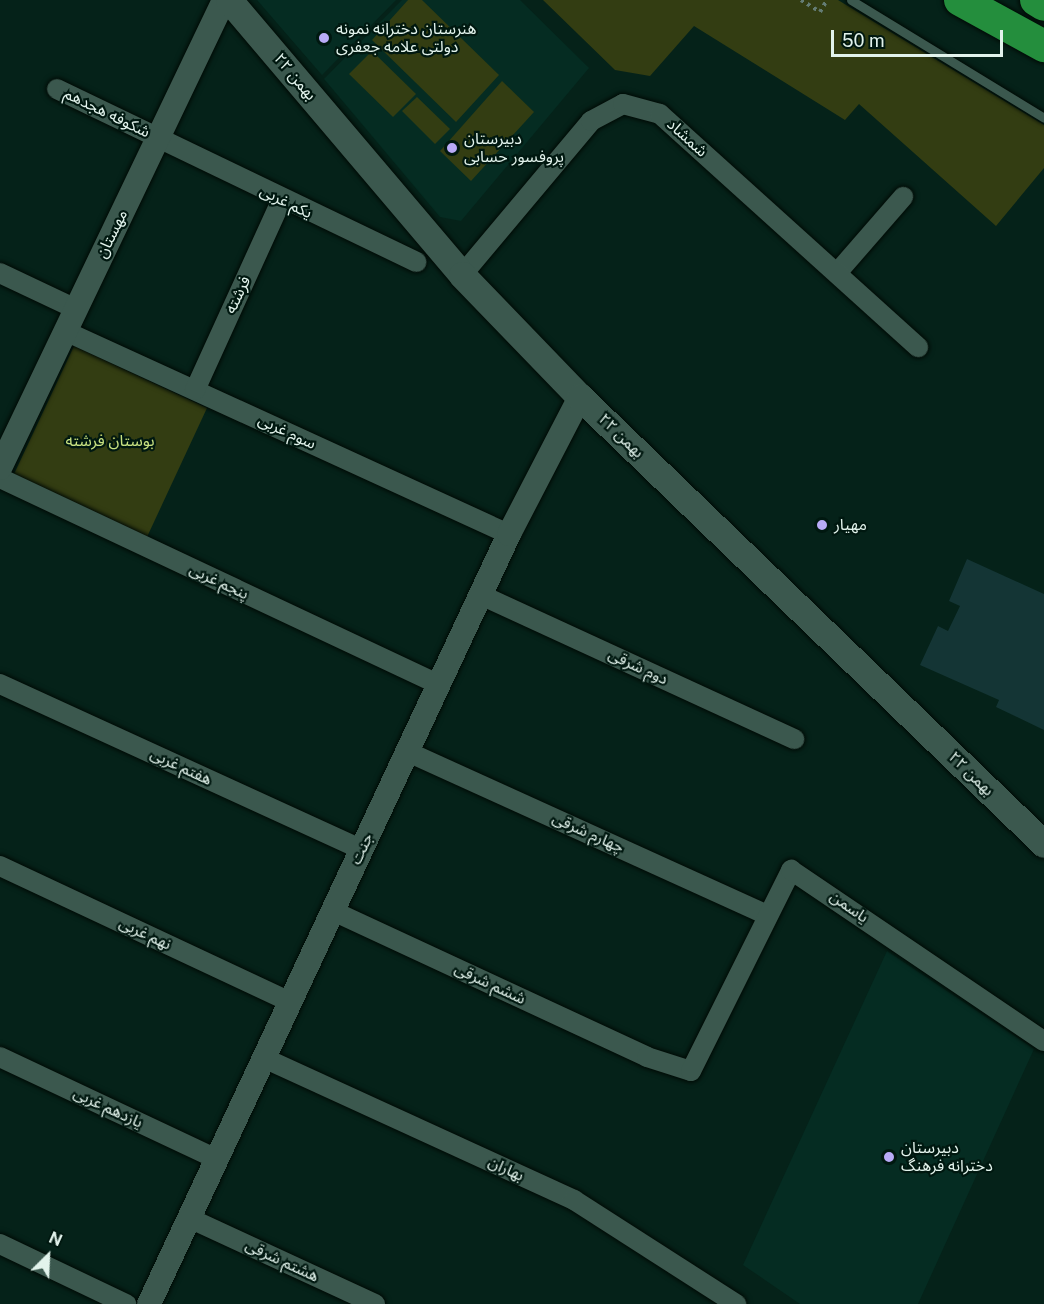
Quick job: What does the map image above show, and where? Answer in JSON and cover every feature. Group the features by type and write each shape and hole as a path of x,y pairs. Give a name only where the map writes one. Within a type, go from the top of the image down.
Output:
{"highway":[{"path":"960,0 1044,46"},
{"path":"1036,0 1044,5"}],"main road":[{"name":"۲۲ بهمن","path":"229,0 462,275 580,397 1044,844"}],"street":[{"name":"مهستان","path":"0,468 224,0"},
{"name":"شکوفه هجدهم","path":"57,89 158,138"},
{"name":"شمشاد","path":"462,275 591,121 623,104 660,114 918,347"},
{"name":"یکم غربی","path":"158,138 281,201 416,262"},
{"path":"837,273 903,197"},
{"name":"فرشته","path":"195,390 281,201"},
{"path":"0,273 76,309"},
{"name":"سوم غربی","path":"65,331 510,534"},
{"name":"جنت","path":"149,1304 481,595 580,397"},
{"name":"پنجم غربی","path":"0,478 439,685"},
{"name":"دوم شرقی","path":"481,595 794,739"},
{"name":"هفتم غربی","path":"0,684 362,850"},
{"name":"چهارم شرقی","path":"408,752 768,915"},
{"name":"نهم غربی","path":"0,866 290,1002"},
{"name":"یاسمن","path":"720,1022 786,876 799,872 1044,1041"},
{"name":"ششم شرقی","path":"333,911 647,1057 691,1071 720,1022"},
{"name":"یازدهم غربی","path":"0,1057 217,1159"},
{"name":"بهاران","path":"264,1058 574,1200 736,1304"},
{"name":"هشتم شرقی","path":"189,1218 375,1304"},
{"path":"0,1244 126,1304"}],"lane":[{"path":"851,0 1044,118"}],"path":[{"path":"801,0 820,12 827,0"}],"shaded area":[{"name":"هنرستان دخترانه نمونه دولتی علامه جعفری","path":"257,0 396,0 322,75"},
{"name":"دبیرستان پروفسور حسابی","path":"402,0 520,0 589,68 461,221 440,217 324,79"},
{"name":"دبیرستان دخترانه فرهنگ","path":"887,951 1034,1049 918,1304 800,1304 743,1265"}],"green space":[{"path":"408,0 422,0 499,75 456,122 372,40"},
{"path":"543,0 838,0 1044,125 1044,168 996,226 859,104 845,120 694,26 650,76 615,70"},
{"path":"372,51 416,94 393,117 349,74"},
{"path":"502,81 534,112 471,181 440,151"},
{"path":"417,97 450,129 435,144 402,111"},
{"name":"بوستان فرشته","path":"74,346 207,408 147,537 14,474"}],"building":[{"path":"967,559 1044,594 1044,730 996,707 999,700 920,665 938,626 948,631 960,606 949,601"}],"place":[{"name":"هنرستان دخترانه نمونه دولتی علامه جعفری","path":"324,38"},
{"name":"دبیرستان پروفسور حسابی","path":"452,148"},
{"name":"مهیار","path":"822,525"},
{"name":"دبیرستان دخترانه فرهنگ","path":"889,1157"}]}
